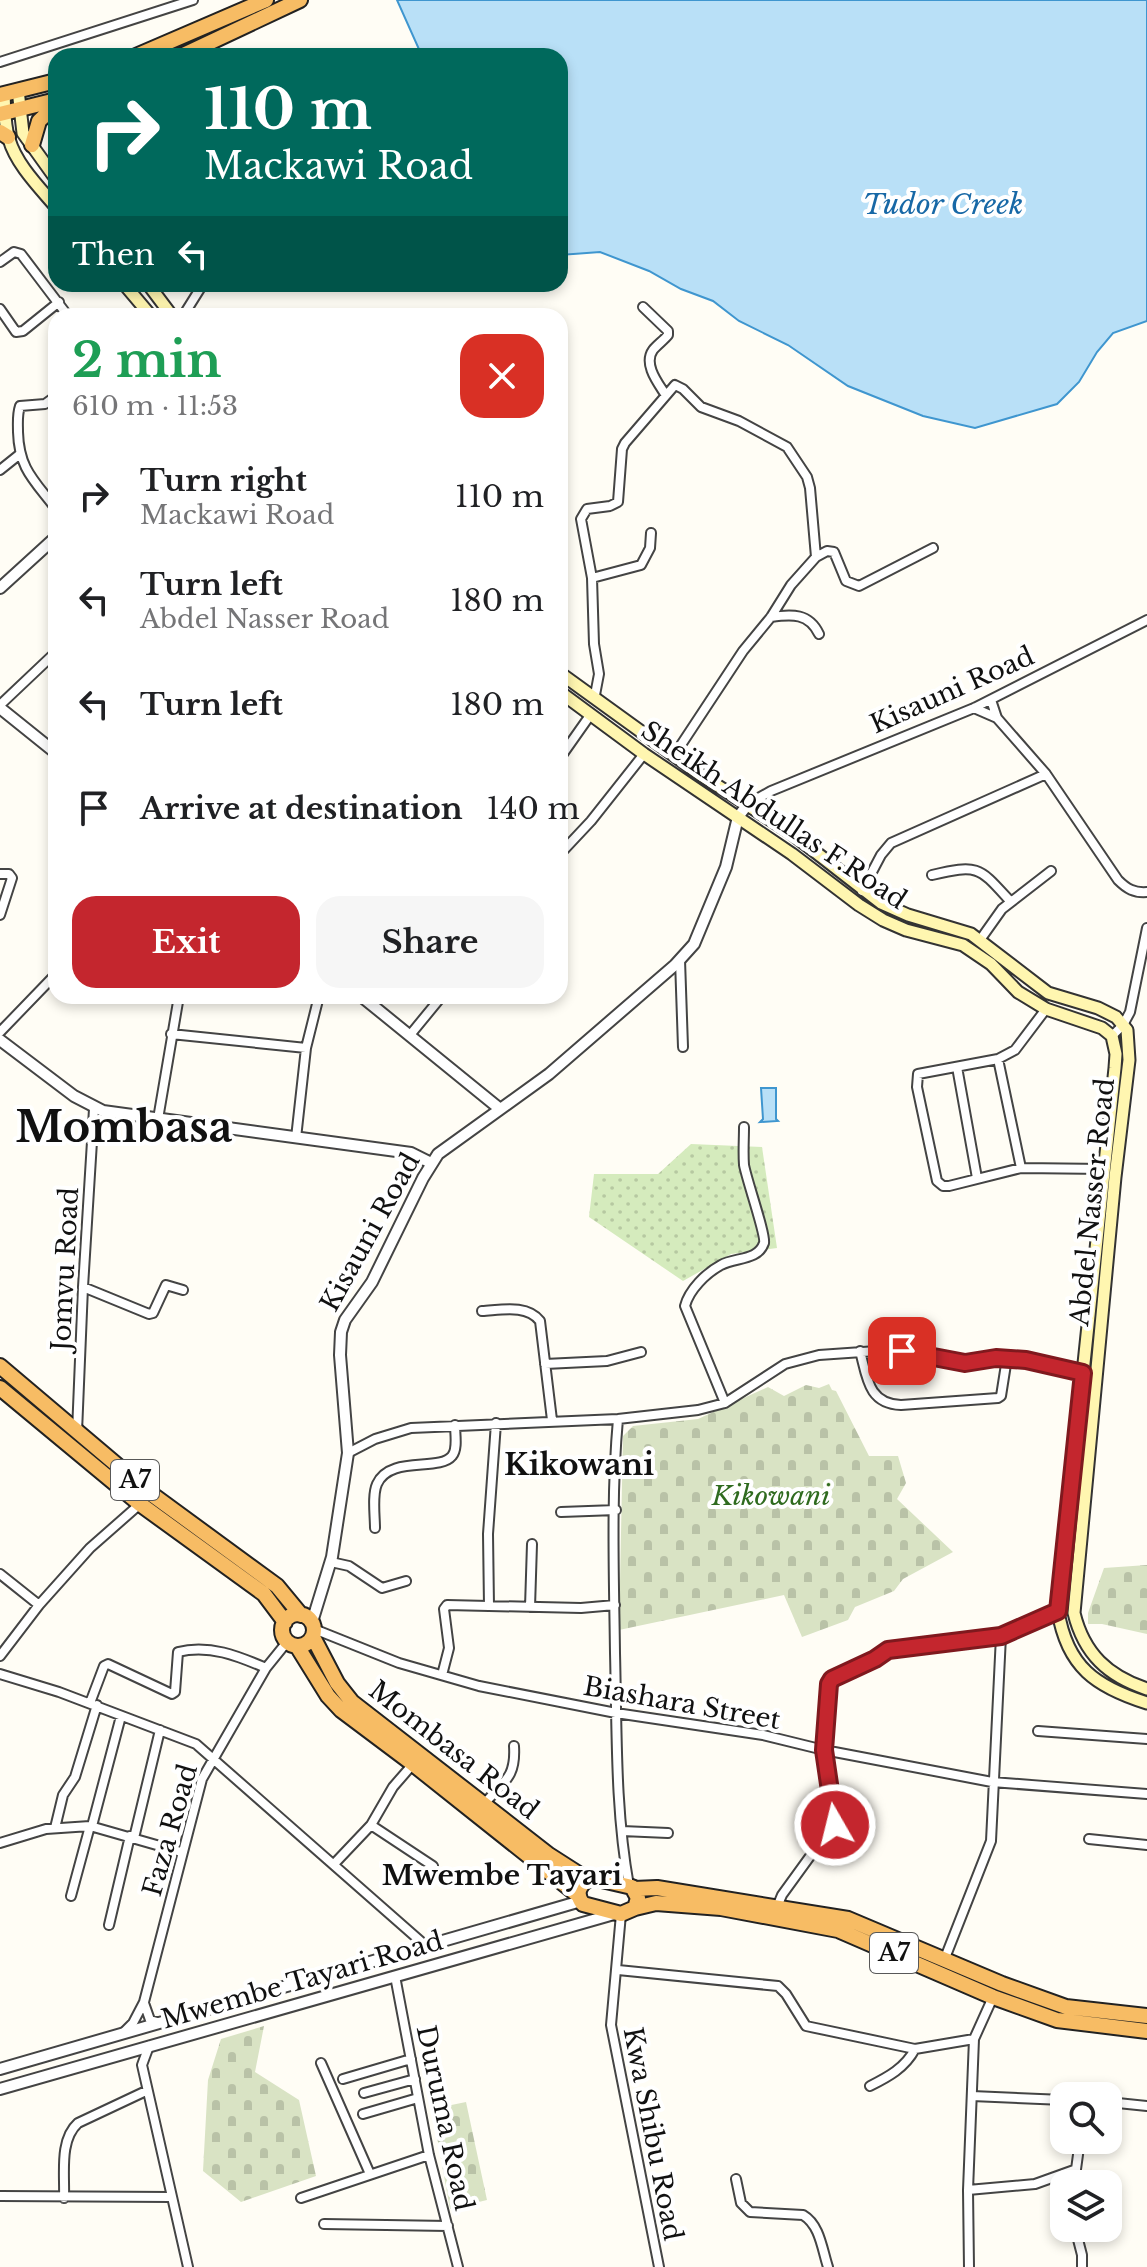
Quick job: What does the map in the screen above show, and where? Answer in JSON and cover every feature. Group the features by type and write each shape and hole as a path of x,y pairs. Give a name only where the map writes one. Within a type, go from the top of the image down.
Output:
{"highway":[{"path":"155,48 266,0"},
{"path":"198,48 300,0"},
{"path":"7,93 48,83"},
{"path":"8,112 48,104"},
{"path":"32,145 39,121 48,111"},
{"name":"Mombasa Road","path":"0,1366 150,1493 277,1586 310,1626 316,1648 348,1699 570,1870 588,1880"},
{"name":"A7","path":"0,1388 140,1504 264,1594 285,1622"},
{"path":"292,1644 306,1644 310,1626 292,1616 285,1622 283,1632 335,1704 588,1907 624,1912 638,1898 632,1887 596,1878 582,1884 580,1899"},
{"name":"A7","path":"632,1887 657,1888 848,1919 1002,1984 1066,2007 1147,2016"},
{"name":"A7","path":"624,1912 662,1903 721,1908 838,1930 993,1997 1064,2022 1147,2031"}],"main road":[{"path":"7,93 4,134 48,198"},
{"path":"8,112 48,168"},
{"path":"131,292 144,308"},
{"name":"Sheikh Abdullas F.Road","path":"568,678 701,775 791,833 862,891 900,912 959,929 980,940 1048,993 1098,1008 1116,1017 1123,1025"},
{"name":"Sheikh Abdullas F.Road","path":"568,698 883,920 972,950 1018,992 1046,1009 1097,1024 1112,1036"},
{"name":"Abdel Nasser Road","path":"1123,1025 1129,1035 1129,1060 1094,1328 1083,1373 1058,1611 1064,1637 1088,1675 1111,1690 1147,1703"},
{"name":"Abdel Nasser Road","path":"1112,1036 1116,1062 1094,1328 1093,1414 1074,1613 1082,1637 1094,1658 1110,1673 1147,1689"},
{"path":"1080,1412 1093,1414"}],"street":[{"path":"0,62 193,0"},
{"path":"0,262 14,252 21,254 48,288"},
{"path":"51,292 63,308"},
{"path":"52,308 59,302"},
{"path":"643,307 668,331 650,358 654,376 665,394"},
{"path":"0,309 16,332 23,331 48,311"},
{"path":"595,695 599,674 594,644 592,578 582,526 583,514 587,509 618,502 622,449 675,385 701,407 739,421 787,447 807,477 810,488 816,557"},
{"path":"48,402 20,406 20,454 23,465 48,498"},
{"path":"0,470 20,454"},
{"path":"592,578 641,565 650,548 651,533"},
{"path":"0,588 48,544"},
{"path":"675,754 743,651 771,617 791,585 816,557 827,551 834,552 846,581 859,586 933,548"},
{"path":"771,617 792,614 804,618 814,625 819,634"},
{"name":"Kisauni Road","path":"310,1626 331,1562 348,1453 340,1355 342,1325 381,1265 438,1154 549,1074 680,960 694,944 726,867 738,817 748,804 771,791 974,708 1147,620"},
{"path":"48,660 0,706 48,746"},
{"path":"991,700 997,718 1046,774 1118,880 1138,893 1147,892"},
{"path":"974,708 997,718"},
{"path":"568,747 591,714"},
{"path":"568,844 591,821 644,754"},
{"path":"862,891 891,843 1046,774"},
{"path":"759,812 771,791"},
{"name":"Kisauni Road","path":"732,842 759,812"},
{"path":"932,875 967,868 979,870 1010,901"},
{"path":"980,940 1010,901 1051,871"},
{"path":"0,874 9,874 12,878 0,915"},
{"name":"Abdel Nasser Road","path":"1123,1025 1132,1006 1147,928"},
{"path":"680,960 683,1047"},
{"path":"0,1032 48,982"},
{"path":"158,1119 177,1004"},
{"path":"296,1138 306,1048 317,1004"},
{"path":"371,1004 500,1109"},
{"path":"410,1035 435,1004"},
{"path":"1046,1009 1015,1050 998,1059 918,1074 917,1087 937,1181 949,1186 1021,1168 1105,1169"},
{"path":"1112,1036 1123,1025"},
{"path":"171,1034 306,1048"},
{"path":"0,1040 94,1109 411,1153 431,1163"},
{"path":"998,1059 1021,1168"},
{"path":"957,1067 977,1178"},
{"name":"Jomvu Road","path":"77,1432 94,1109"},
{"path":"725,1403 685,1306 690,1294 713,1270 721,1264 755,1255 763,1245 764,1231 755,1209 744,1162 744,1127"},
{"path":"83,1287 149,1314 153,1313 166,1285 183,1290"},
{"path":"482,1311 516,1309 533,1313 540,1321 552,1420"},
{"path":"348,1453 375,1439 411,1428 618,1419 698,1410 725,1403 794,1360 860,1351 891,1350 965,1363 1007,1358 1083,1373"},
{"path":"860,1351 869,1384 876,1396 885,1404 901,1405 998,1398 1001,1396 1007,1358"},
{"path":"545,1364 607,1361 641,1352"},
{"path":"618,1419 616,1713 622,1831 625,1862 632,1887"},
{"path":"489,1606 488,1534 496,1423"},
{"path":"375,1528 376,1485 385,1473 403,1466 444,1462 451,1458 455,1452 455,1425"},
{"path":"0,1656 39,1605 90,1548 140,1504"},
{"path":"561,1512 616,1510"},
{"path":"530,1607 532,1544"},
{"path":"331,1562 349,1566 382,1588 406,1581"},
{"path":"0,1574 39,1605"},
{"path":"442,1675 449,1648 445,1607 615,1605"},
{"path":"777,1907 811,1855 835,1831 824,1750 829,1684 836,1676 875,1659 884,1651 1001,1636 1058,1611"},
{"name":"Biashara Street","path":"310,1626 399,1663 479,1686 616,1713 763,1735 824,1750 992,1782 1147,1794"},
{"path":"945,1958 990,1846 1001,1636"},
{"name":"Faza Road","path":"144,2002 202,1779 266,1668 292,1644"},
{"path":"55,1828 63,1795 75,1777 104,1666 108,1664 172,1694 175,1692 178,1652 207,1650 232,1653 266,1668"},
{"path":"0,1674 93,1704 191,1741 426,1946"},
{"path":"71,1896 121,1716"},
{"path":"109,1925 160,1730"},
{"path":"1038,1731 1147,1739"},
{"path":"484,1804 512,1772 514,1746"},
{"path":"334,1864 371,1825 393,1787 413,1764"},
{"path":"371,1825 433,1866"},
{"path":"0,1843 55,1828 91,1826 181,1852"},
{"path":"622,1831 668,1833"},
{"path":"1089,1839 1147,1845"},
{"path":"609,1882 625,1862"},
{"name":"Mwembe Tayari Road","path":"0,2069 580,1899"},
{"name":"Mwembe Tayari Road","path":"0,2089 624,1912"},
{"name":"Kwa Shibu Road","path":"624,1912 611,2025 659,2267"},
{"path":"448,1939 455,1959"},
{"path":"618,1970 778,1986 806,2026 915,2049 974,2039"},
{"path":"326,1975 331,1995"},
{"name":"Duruma Road","path":"395,1976 429,2155 458,2267"},
{"path":"969,2267 968,2190 974,2039 993,1997"},
{"path":"144,2002 150,2020 161,2023"},
{"path":"122,2034 133,2023 144,2002"},
{"path":"194,2013 199,2032"},
{"path":"149,2046 142,2065 146,2091 188,2267"},
{"path":"870,2086 894,2074 910,2059 915,2049"},
{"path":"128,2052 142,2065"},
{"path":"54,2053 60,2072"},
{"path":"343,2079 411,2059"},
{"path":"321,2063 370,2174"},
{"path":"364,2093 415,2079"},
{"path":"64,2198 66,2144 71,2130 78,2123 146,2091"},
{"path":"972,2096 1050,2099"},
{"path":"363,2114 418,2098"},
{"path":"1122,2103 1147,2106"},
{"path":"1074,2170 1077,2154"},
{"path":"301,2198 429,2155"},
{"path":"736,2179 741,2203 750,2212 803,2215 810,2219 828,2267"},
{"path":"968,2190 1035,2184 1050,2179"},
{"path":"0,2196 171,2197"},
{"path":"324,2224 448,2226"},
{"path":"1079,2242 1082,2267"}],"green space":[{"path":"691,1144 762,1147 777,1248 731,1254 683,1281 589,1217 594,1174 658,1174"},
{"name":"Kikowani","path":"829,1384 836,1391 869,1456 898,1456 906,1483 897,1499 953,1552 903,1579 894,1591 855,1607 848,1620 802,1637 784,1595 619,1630 623,1436 633,1426 698,1419 768,1387 784,1396 806,1385 819,1388"},
{"path":"1147,1565 1147,1634 1088,1624 1088,1613 1104,1568"},
{"path":"264,2026 255,2072 299,2100 316,2176 241,2202 203,2171 208,2080 221,2039"},
{"path":"466,2102 487,2200 450,2209 432,2109"}],"water":[{"name":"Tudor Creek","path":"397,0 1147,0 1147,321 1113,333 1079,382 1057,404 975,428 923,416 848,386 788,345 739,321 713,301 681,289 649,271 600,252 568,254 568,48 418,48"},
{"path":"761,1088 776,1088 778,1121 760,1122 763,1119"}],"district":[{"name":"Mombasa","path":"124,1127"},
{"name":"Kikowani","path":"579,1465"},
{"name":"Mwembe Tayari","path":"502,1875"}],"route":[{"path":"835,1825 824,1750 829,1684 832,1679 888,1650 1001,1636 1058,1611 1083,1373 1011,1358 965,1363 902,1351"}]}
